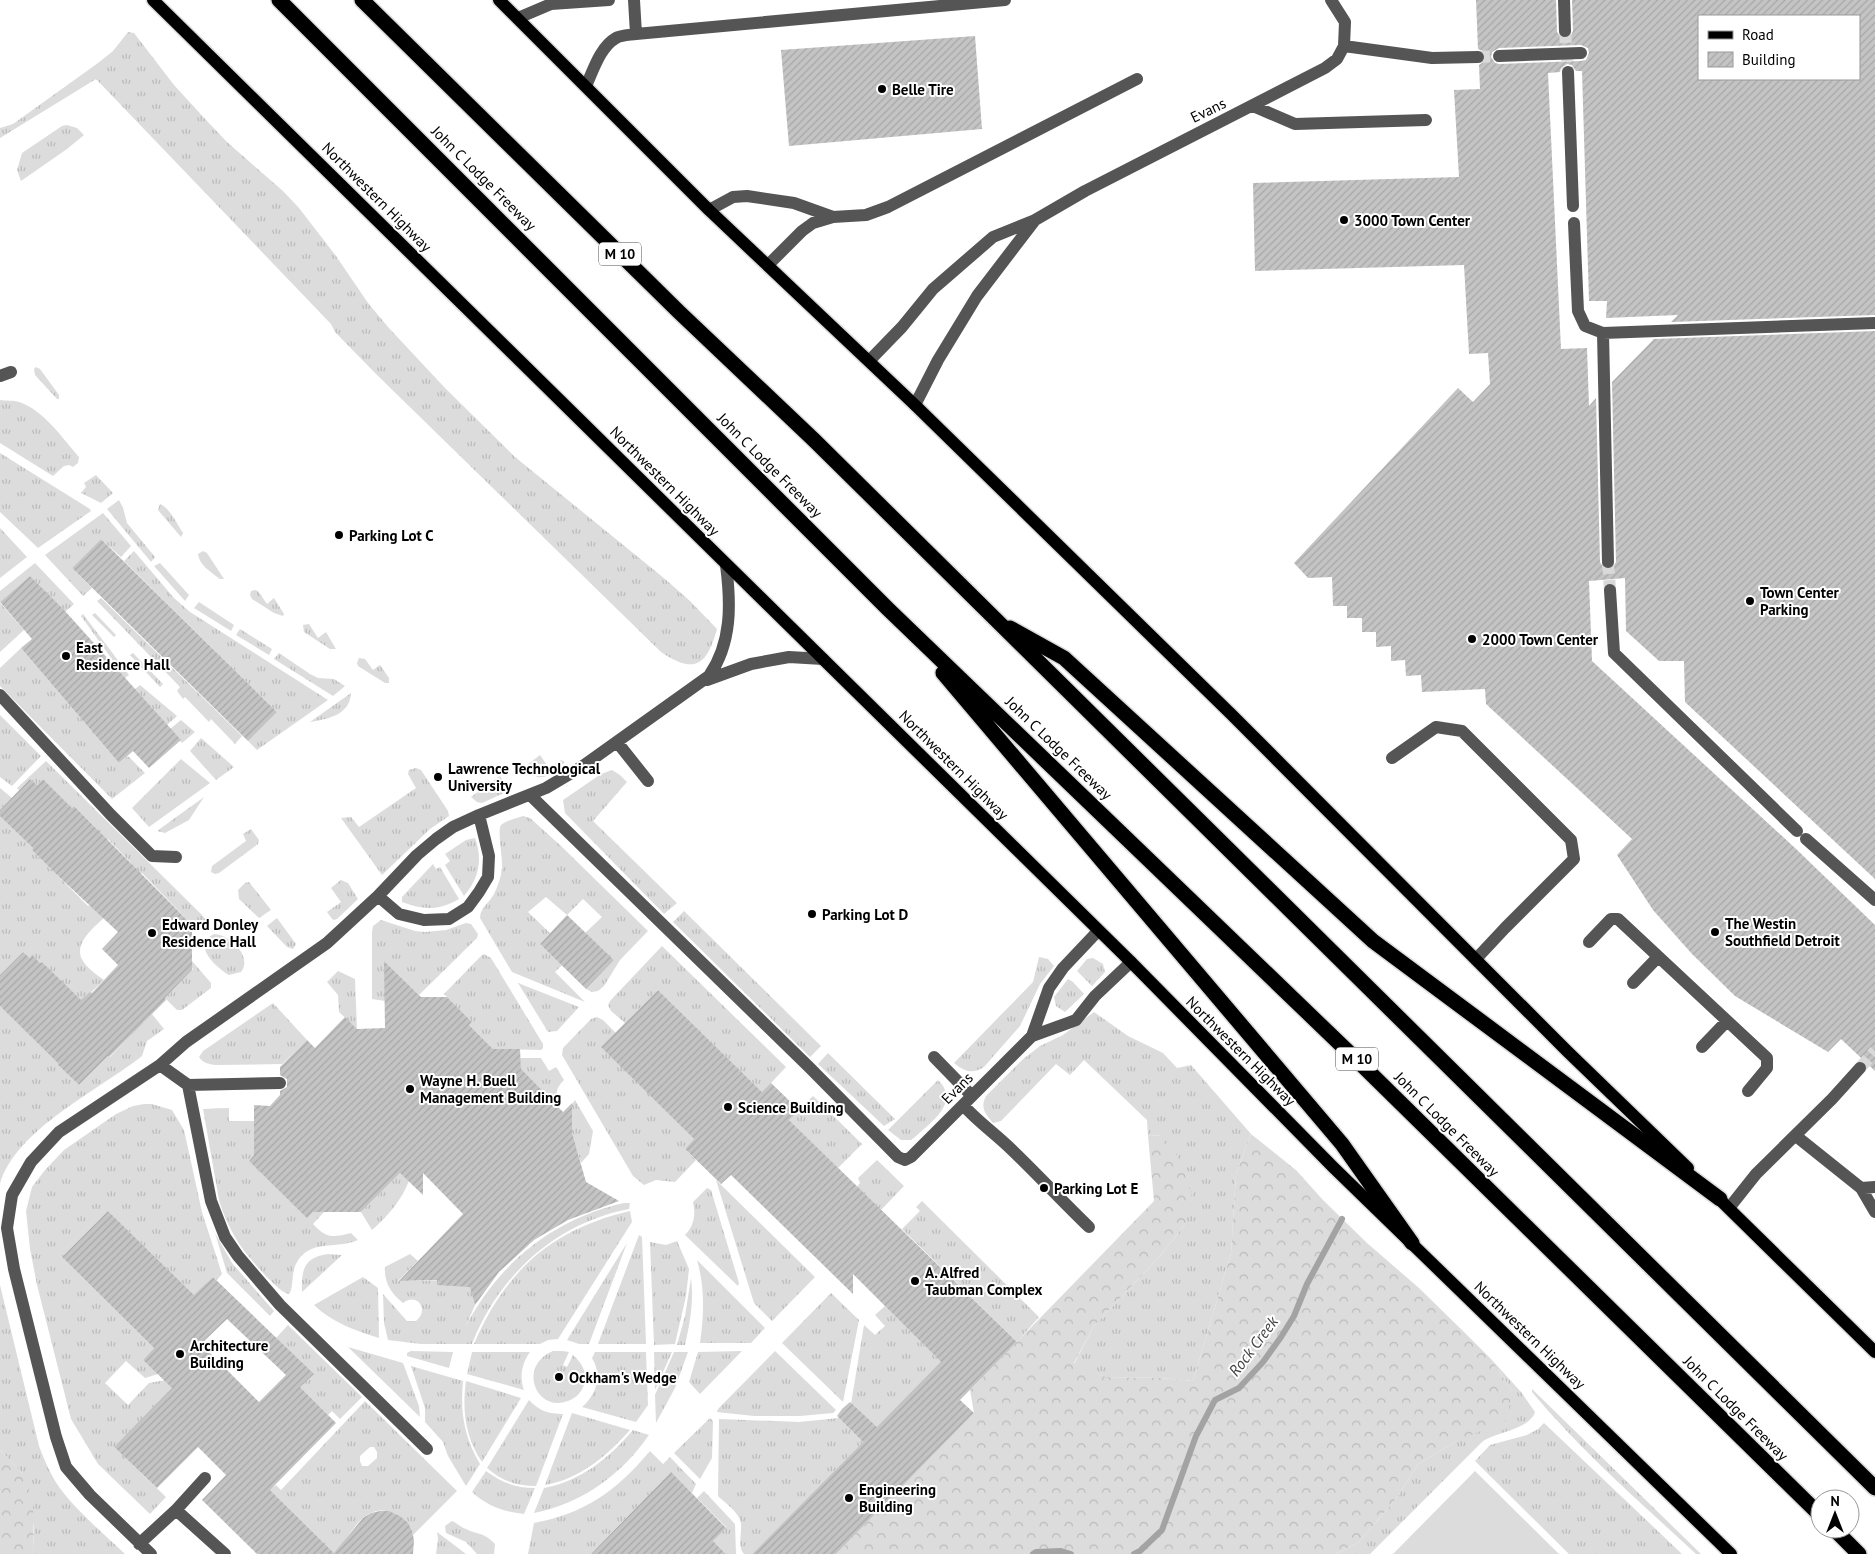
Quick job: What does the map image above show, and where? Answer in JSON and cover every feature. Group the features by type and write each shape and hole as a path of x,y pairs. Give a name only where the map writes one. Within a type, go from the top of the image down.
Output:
{"highway":[{"name":"John C Lodge Freeway","path":"280,0 888,609 1363,1066 1810,1505"},
{"name":"M 10","path":"362,0 665,298 814,440 992,618 1875,1488"},
{"path":"888,609 1342,1144 1412,1244"},
{"path":"992,618 1064,658 1373,941 1724,1204"},
{"path":"1844,1539 1859,1554"}],"main road":[{"name":"Northwestern Highway","path":"153,0 548,386 726,565 1131,962 1326,1160 1731,1554"},
{"path":"499,0 709,210 915,405 1231,714 1567,1051 1875,1352"}],"street":[{"path":"518,18 550,2 609,0"},
{"path":"634,0 636,34"},
{"path":"586,86 608,44 617,37 1005,0"},
{"path":"1331,0 1344,22 1344,46 1432,58 1478,57"},
{"path":"1564,0 1565,31"},
{"name":"Evans","path":"869,361 902,327 933,288 992,237 1035,220 1093,187 1325,68 1337,59 1344,46"},
{"path":"1499,56 1581,53"},
{"path":"1568,72 1573,206"},
{"path":"768,265 802,231 813,223 833,217 866,215 888,207 1137,79"},
{"path":"1253,106 1295,124 1426,120"},
{"path":"709,210 734,197 747,196 794,203 833,217"},
{"name":"Evans","path":"915,405 938,360 977,296 1035,220"},
{"path":"1574,223 1578,311 1585,326 1603,334 1875,323"},
{"path":"1603,334 1608,562"},
{"path":"705,679 721,656 729,624 729,589 726,565"},
{"path":"1610,590 1614,653 1802,835 1875,900"},
{"path":"151,1554 90,1495 66,1467 56,1437 14,1269 8,1228 12,1195 31,1162 58,1132 160,1065 186,1042 327,943 378,896 417,855 453,827 546,788 583,766 705,679 751,664 789,657 822,659"},
{"path":"0,695 152,856 176,857"},
{"path":"1392,758 1436,727 1462,731 1571,840 1574,859 1504,928 1476,959"},
{"path":"617,742 648,781"},
{"name":"Evans","path":"530,795 802,1060 898,1157 904,1160 911,1157 1032,1036 1076,1020 1095,996 1131,962"},
{"path":"378,896 399,914 424,920 449,919 468,907 488,877 489,856 479,815"},
{"path":"1589,942 1611,919 1618,919 1767,1058 1767,1068 1748,1091"},
{"name":"Evans","path":"1032,1036 1049,988 1064,968 1098,931"},
{"path":"1633,983 1658,956"},
{"path":"1702,1047 1727,1021"},
{"path":"934,1057 967,1101 976,1121 1011,1148 1049,1189 1089,1227"},
{"path":"160,1065 188,1085 280,1083"},
{"path":"1724,1204 1796,1136 1860,1068"},
{"path":"188,1085 211,1201 225,1237 238,1256 280,1305 427,1449"},
{"path":"1796,1136 1861,1188 1875,1212"},
{"path":"1861,1188 1875,1187"},
{"path":"140,1544 176,1510 205,1478"},
{"path":"176,1510 226,1554"}],"green space":[{"path":"128,32 134,33 174,85 227,142 283,191 299,208 336,256 368,303 445,388 515,457 665,579 717,629 709,651 704,658 698,663 683,663 661,652 375,373 335,332 331,324 96,79 0,138 0,128 13,124 98,63 113,51"},
{"path":"67,125 77,128 84,135 21,181 17,170 22,153 62,126"},
{"path":"36,367 40,369 59,395 59,399 35,375 34,369"},
{"path":"0,400 19,402 37,411 79,457 78,463 73,467 69,465 64,466 53,476 0,443"},
{"path":"0,453 91,511 38,548 0,512"},
{"path":"96,475 113,493 101,503 81,493 86,487 84,483"},
{"path":"119,500 127,523 155,557 151,562 107,509"},
{"path":"160,504 173,517 183,533 181,537 158,510"},
{"path":"103,513 131,546 121,557 101,539 72,568 92,588 83,596 45,555"},
{"path":"0,528 27,557 0,578"},
{"path":"134,551 174,598 190,612 328,700 257,750 248,741 277,712 124,561"},
{"path":"203,551 207,553 224,579 220,579 203,565 198,554"},
{"path":"35,563 74,604 65,612 30,576 0,602 0,591"},
{"path":"160,563 189,595 185,601 154,566"},
{"path":"251,591 258,591 267,604 274,598 284,614 283,616 274,613 252,599"},
{"path":"101,598 242,736 235,744 211,719 209,722 185,697 183,699 177,691 180,687 97,601"},
{"path":"199,602 234,625 231,631 194,608"},
{"path":"0,603 24,630 0,652"},
{"path":"95,613 116,635 114,637 92,615"},
{"path":"83,614 129,675 125,678 112,664 114,662 81,616"},
{"path":"309,624 318,638 326,632 336,649 330,649 304,632 303,625"},
{"path":"240,629 272,649 269,655 236,635"},
{"path":"21,648 119,763 128,756 145,773 112,799 0,686 0,668"},
{"path":"133,653 163,684 160,687 130,655"},
{"path":"279,653 318,678 334,679 345,686 333,696 274,659"},
{"path":"359,658 365,659 373,670 380,665 389,678 389,683 385,683 358,666"},
{"path":"140,685 177,716 167,725 135,689"},
{"path":"351,693 347,706 337,715 310,722"},
{"path":"0,715 41,756 12,786 0,777"},
{"path":"181,720 195,732 182,743 170,729"},
{"path":"201,738 234,767 216,780 190,751"},
{"path":"540,755 549,768 561,760 565,762 545,777 535,776 527,765"},
{"path":"181,759 210,783 149,827 132,808"},
{"path":"46,761 202,915 205,919 204,925 198,931 142,873 140,874 130,865 131,863 108,839 106,841 96,832 97,829 74,806 72,808 43,779 37,785 30,779 19,790 17,788"},
{"path":"416,768 421,770 448,811 449,816 430,829 382,875 341,818 351,817 359,827 416,788 408,774 409,770"},
{"path":"612,770 627,782 593,821 677,903 664,914 565,813 563,800 601,774"},
{"path":"500,776 507,787 506,792 482,803 477,802 471,797"},
{"path":"0,788 12,798 0,810"},
{"path":"204,797 189,820 165,833 157,831"},
{"path":"0,811 4,819 33,848 32,850 88,906 90,905 104,918 82,943 80,955 85,964 104,980 67,1015 65,985 42,962 40,963 32,956 30,958 23,952 0,975"},
{"path":"523,816 530,818 561,846 648,931 620,960 604,986 598,991 592,992 586,989 614,960 585,933 602,917 583,899 567,915 546,897 528,912 550,933 540,944 562,965 555,972 585,1002 512,972 480,918 483,908 494,894 501,875 501,825"},
{"path":"251,829 259,840 258,844 219,873 211,872 212,866 246,841 243,834"},
{"path":"475,838 479,854 478,869 473,882 464,896 445,865 450,861 445,854 466,840"},
{"path":"433,864 436,869 440,867 459,899 445,906 431,908 417,907 402,902 402,897"},
{"path":"341,880 348,883 358,899 334,920 327,912 341,902 331,888"},
{"path":"249,882 271,910 259,918 239,899 238,890 245,883"},
{"path":"684,911 821,1046 810,1057 673,922"},
{"path":"277,918 296,944 293,949 287,947 267,926"},
{"path":"381,920 415,931 425,932 446,930 466,923 471,924 478,934 477,938 419,995 385,962 385,1001 372,999 372,932 373,926"},
{"path":"214,934 227,938 238,947 244,960 241,972 229,975 208,956 205,944"},
{"path":"662,946 786,1067 771,1083 766,1096 658,990 625,1023 611,1011 608,1005 610,1001"},
{"path":"484,954 491,958 543,1044 541,1050 493,1049 469,1025 472,1022 444,994"},
{"path":"1039,957 1048,959 1054,966 1040,984 1020,1026 984,1067 976,1071 968,1071 954,1063 1033,982"},
{"path":"1093,958 1103,964 1105,972 1092,986 1077,971 1087,959"},
{"path":"192,961 211,983 211,988 182,1010 177,1010 165,998 193,969 186,962"},
{"path":"338,971 355,979 357,1029 339,1012 338,995 327,982"},
{"path":"1068,979 1084,994 1065,1012 1056,1006 1054,997"},
{"path":"518,983 579,1007 557,1031 548,1032"},
{"path":"273,1003 307,1040 282,1064 215,1065 204,1062 199,1057 203,1051"},
{"path":"0,1006 60,1061 57,1064 79,1085 108,1056 110,1057 141,1022 143,1023 152,1014 164,1029 147,1041 142,1056 61,1112 22,1146 9,1164 0,1184"},
{"path":"1094,1012 1128,1036 1163,1053 1177,1068 1191,1065 1251,1134 1236,1174 1231,1253 1193,1381 1161,1378 1106,1377 1074,1364 1094,1326 1161,1255 1186,1223 1162,1135 1148,1136 1147,1120 1084,1060 1070,1075 1056,1064 1001,1121 993,1123 983,1107 986,1096 1022,1060 1040,1046 1063,1035"},
{"path":"597,1017 603,1020 616,1033 602,1047 694,1139 685,1149 696,1160 675,1182 656,1180 644,1185 633,1176 562,1055 563,1048 591,1019"},
{"path":"828,1053 895,1119 884,1126 818,1064"},
{"path":"520,1058 541,1058 549,1071 556,1067 564,1080 557,1091 560,1103 511,1153 521,1069"},
{"path":"938,1080 944,1088 945,1104 929,1125 911,1140 901,1140 888,1130"},
{"path":"813,1096 862,1144 838,1168 785,1116 793,1116"},
{"path":"575,1100 593,1131 589,1154 581,1163 576,1147 572,1150 572,1104"},
{"path":"152,1104 172,1110 184,1130 202,1212 222,1274 217,1280 213,1277 207,1283 200,1301 108,1211 62,1257 154,1348 143,1360 158,1374 145,1378 126,1361 105,1383 128,1405 149,1383 183,1377 114,1447 166,1497 150,1514 98,1464 71,1419 37,1285 30,1249 26,1211 32,1187 64,1150 116,1114 133,1106"},
{"path":"229,1108 229,1121 254,1121 254,1155 249,1161 307,1217 313,1212 324,1212 313,1224 322,1232 330,1236 351,1233 358,1240 316,1248 301,1256 296,1264 292,1288 289,1294 270,1280 242,1247 230,1227 219,1200 203,1109"},
{"path":"1251,1134 1296,1170 1323,1200 1367,1243 1419,1288 1492,1360 1512,1391 1507,1420 1455,1442 1418,1464 1396,1499 1359,1542 1336,1554 836,1554 974,1413 970,1390 1154,1201 1148,1136 1162,1135 1178,1157 1192,1193 1186,1223 1161,1255 1094,1326 1074,1363 1106,1377 1161,1378 1193,1381 1231,1253 1236,1174"},
{"path":"877,1160 904,1186 881,1210 857,1187 860,1183 858,1178"},
{"path":"400,1173 409,1181 406,1188 394,1208 372,1230 361,1212"},
{"path":"716,1180 815,1277 772,1321 754,1303"},
{"path":"707,1188 711,1190 739,1283 738,1286 685,1235 694,1220 693,1202"},
{"path":"922,1201 1039,1317 1017,1342 902,1229 920,1211 916,1207"},
{"path":"630,1203 629,1209 602,1216 577,1226 533,1256 514,1275 498,1296 472,1344 421,1344 388,1340 384,1323 383,1294 407,1321 416,1321 420,1317 422,1308 417,1301 408,1300 403,1303 395,1295 387,1283 385,1267 410,1254 418,1261 398,1281 469,1280 475,1305 466,1326 479,1303 495,1282 531,1247 552,1232 574,1220 598,1210"},
{"path":"630,1211 632,1222 558,1339 548,1340 540,1344 474,1344 486,1318 500,1295 534,1257 577,1229"},
{"path":"215,1233 232,1263 274,1311 270,1316 227,1273"},
{"path":"639,1235 642,1237 646,1344 598,1344"},
{"path":"677,1241 689,1269 686,1296 675,1344 654,1345 650,1242 666,1245"},
{"path":"627,1243 589,1344 579,1344 567,1340"},
{"path":"328,1254 342,1255 302,1292 302,1277 306,1266 314,1258"},
{"path":"697,1260 765,1328 751,1343 700,1343 703,1302"},
{"path":"363,1277 378,1288 379,1338 336,1321 314,1305"},
{"path":"691,1278 692,1303 687,1337 685,1345 677,1345 685,1316"},
{"path":"0,1285 39,1446 46,1464 55,1481 69,1499 92,1524 125,1554 34,1554 34,1527 22,1473 0,1450"},
{"path":"831,1293 859,1320 843,1402 782,1343"},
{"path":"885,1306 956,1377 877,1427 851,1404 864,1325 875,1335 885,1326 875,1315"},
{"path":"288,1325 362,1397 340,1419 332,1411 328,1415 298,1385 303,1379 306,1381 313,1374 276,1338"},
{"path":"348,1347 403,1363 419,1406 420,1417"},
{"path":"411,1351 453,1352 449,1368 407,1356 407,1353"},
{"path":"553,1351 569,1352 563,1365 567,1367 573,1355 585,1372 584,1385 576,1397 568,1401 557,1403 547,1400 535,1386 533,1377 536,1367 542,1358"},
{"path":"742,1351 700,1394 689,1382 698,1352"},
{"path":"775,1351 836,1410 833,1413 800,1416 754,1416 717,1412"},
{"path":"472,1352 530,1352 522,1370 524,1390 467,1374"},
{"path":"595,1352 646,1352 648,1405 636,1422 582,1407 591,1397 596,1385 597,1372 592,1358"},
{"path":"654,1352 672,1352 655,1390"},
{"path":"674,1352 688,1352 675,1388 656,1423 655,1395"},
{"path":"1492,1360 1521,1392 1535,1412 1532,1418 1520,1426 1483,1441 1370,1554 1336,1554 1359,1542 1396,1499 1418,1464 1455,1442 1512,1391"},
{"path":"411,1366 463,1381 462,1403 464,1424 470,1444 480,1464 466,1486 448,1456 443,1442 425,1422 425,1408"},
{"path":"466,1381 521,1398 482,1462 476,1453 466,1423 464,1402"},
{"path":"1532,1389 1701,1554 1696,1554 1570,1435 1532,1392"},
{"path":"529,1400 544,1411 563,1414 536,1486 510,1482 487,1468"},
{"path":"365,1401 457,1491 413,1535 405,1522 393,1513 373,1512 365,1516 352,1530 335,1554 266,1486 270,1484 273,1487 276,1485 281,1490","holes":["370,1447 374,1447 377,1452 377,1458 368,1466 362,1466 360,1456"]},
{"path":"572,1413 630,1430 612,1449 592,1465 570,1478 545,1485"},
{"path":"710,1418 713,1421 712,1458 700,1479 674,1453"},
{"path":"839,1418 863,1442 752,1554 744,1554 740,1545 740,1520 734,1510 718,1496 719,1419 799,1422"},
{"path":"1544,1423 1682,1554 1569,1554 1475,1461 1490,1445 1527,1435"},
{"path":"633,1430 649,1435 626,1463 613,1475 585,1494 569,1502 534,1513 544,1488 570,1480 593,1467 614,1450"},
{"path":"0,1450 22,1473 33,1498 34,1554 0,1554"},
{"path":"650,1451 663,1464 670,1457 696,1484 692,1493 670,1473 591,1554 528,1554 534,1523 569,1513 599,1498 625,1478"},
{"path":"486,1471 509,1484 535,1488 524,1514 496,1508 472,1492"},
{"path":"1475,1471 1559,1554 1393,1554"},
{"path":"704,1491 735,1524 736,1554 726,1554 713,1541 726,1527 697,1498"},
{"path":"452,1521 491,1540 495,1544 494,1554 477,1554 466,1542 446,1533 445,1526"},
{"path":"437,1532 466,1554 436,1554"}],"building":[{"path":"1476,0 1556,0 1557,32 1561,38 1565,39 1570,38 1573,31 1572,0 1875,0 1875,315 1671,322 1678,315 1606,318 1607,301 1589,301 1582,71 1576,71 1572,65 1567,64 1561,68 1560,72 1548,73 1561,349 1587,348 1589,406 1596,398 1600,562 1604,569 1612,569 1616,562 1612,382 1654,339 1875,331 1875,879 1685,702 1684,661 1659,661 1626,631 1625,578 1589,581 1592,661 1795,848 1875,925 1875,1071 1841,1039 1828,1052 1735,996 1692,954 1653,910 1617,855 1632,839 1486,704 1485,689 1422,692 1421,675 1406,676 1405,660 1391,661 1391,646 1376,647 1376,632 1362,632 1362,618 1347,618 1347,606 1333,606 1332,577 1308,578 1294,563 1458,388 1473,402 1490,384 1488,353 1469,354 1464,265 1255,271 1253,183 1459,177 1454,90 1480,89 1479,65 1485,61 1485,52 1478,49","holes":["1581,45 1588,48 1589,53 1586,60 1581,61 1499,64 1495,63 1491,57 1492,52 1499,48"]},
{"name":"Belle Tire","path":"975,36 982,129 789,146 781,50"},
{"path":"101,539 277,712 248,741 72,568"},
{"path":"30,576 65,611 181,740 149,768 133,751 119,763 21,648 32,639 0,602"},
{"name":"Edward Donley Residence Hall","path":"30,779 37,785 43,779 72,808 74,806 192,925 192,970 165,998 166,1000 79,1085 0,1006 0,975 23,952 30,958 32,955 40,963 42,962 81,1000 90,992 92,993 118,965 102,949 118,932 55,873 32,850 33,848 0,816 0,810"},
{"path":"567,915 614,960 586,989 540,944"},
{"name":"Wayne H. Buell Management Building","path":"384,961 421,997 447,997 472,1022 469,1025 493,1049 520,1049 521,1069 563,1112 572,1103 572,1133 586,1182 619,1201 568,1220 534,1240 499,1272 475,1305 470,1287 437,1285 437,1280 399,1281 463,1214 423,1173 423,1195 400,1173 361,1212 313,1212 307,1218 249,1161 254,1155 254,1105 270,1106 280,1095 280,1091 287,1087 287,1079 280,1075 280,1067 307,1040 315,1048 345,1017 357,1029 385,1028"},
{"path":"658,990 762,1092 771,1083 799,1110 789,1120 1017,1342 960,1400 974,1413 836,1554 752,1554 863,1442 837,1416 842,1409 850,1402 877,1427 941,1362 853,1274 853,1294 731,1175 721,1184 685,1149 694,1139 601,1047"},
{"name":"Architecture Building","path":"108,1211 194,1295 213,1277 314,1374 300,1387 336,1423 270,1490 334,1553 363,1518 371,1513 389,1511 400,1516 408,1523 414,1540 413,1554 257,1554 202,1500 226,1475 198,1447 157,1488 114,1447 172,1388 143,1360 154,1348 62,1257","holes":["227,1319 286,1375 259,1402 201,1344"]},
{"path":"671,1472 726,1528 713,1541 726,1554 591,1554"}],"waterway":[{"name":"Rock Creek","path":"1134,1554 1140,1551 1162,1530 1196,1436 1215,1400 1239,1388 1263,1362 1281,1337 1294,1316 1307,1284 1342,1219"},
{"name":"Rock Creek","path":"1033,1554 1036,1552 1061,1551 1071,1554"}],"tunnel":[{"path":"1565,31 1568,72"},
{"path":"1478,57 1499,56"},
{"path":"1608,562 1610,590"},
{"path":"1860,1068 1875,1051"}],"place":[{"name":"Belle Tire","path":"882,89"},
{"name":"3000 Town Center","path":"1344,220"},
{"name":"Parking Lot C","path":"339,535"},
{"name":"Town Center Parking","path":"1750,601"},
{"name":"2000 Town Center","path":"1472,639"},
{"name":"East Residence Hall","path":"66,656"},
{"name":"Lawrence Technological University","path":"438,777"},
{"name":"Parking Lot D","path":"812,914"},
{"name":"The Westin Southfield Detroit","path":"1715,932"},
{"name":"Edward Donley Residence Hall","path":"152,933"},
{"name":"Wayne H. Buell Management Building","path":"410,1089"},
{"name":"Science Building","path":"728,1107"},
{"name":"Parking Lot E","path":"1044,1188"},
{"name":"A. Alfred Taubman Complex","path":"915,1281"},
{"name":"Architecture Building","path":"180,1354"},
{"name":"Ockham's Wedge","path":"559,1377"},
{"name":"Engineering Building","path":"849,1498"}]}
